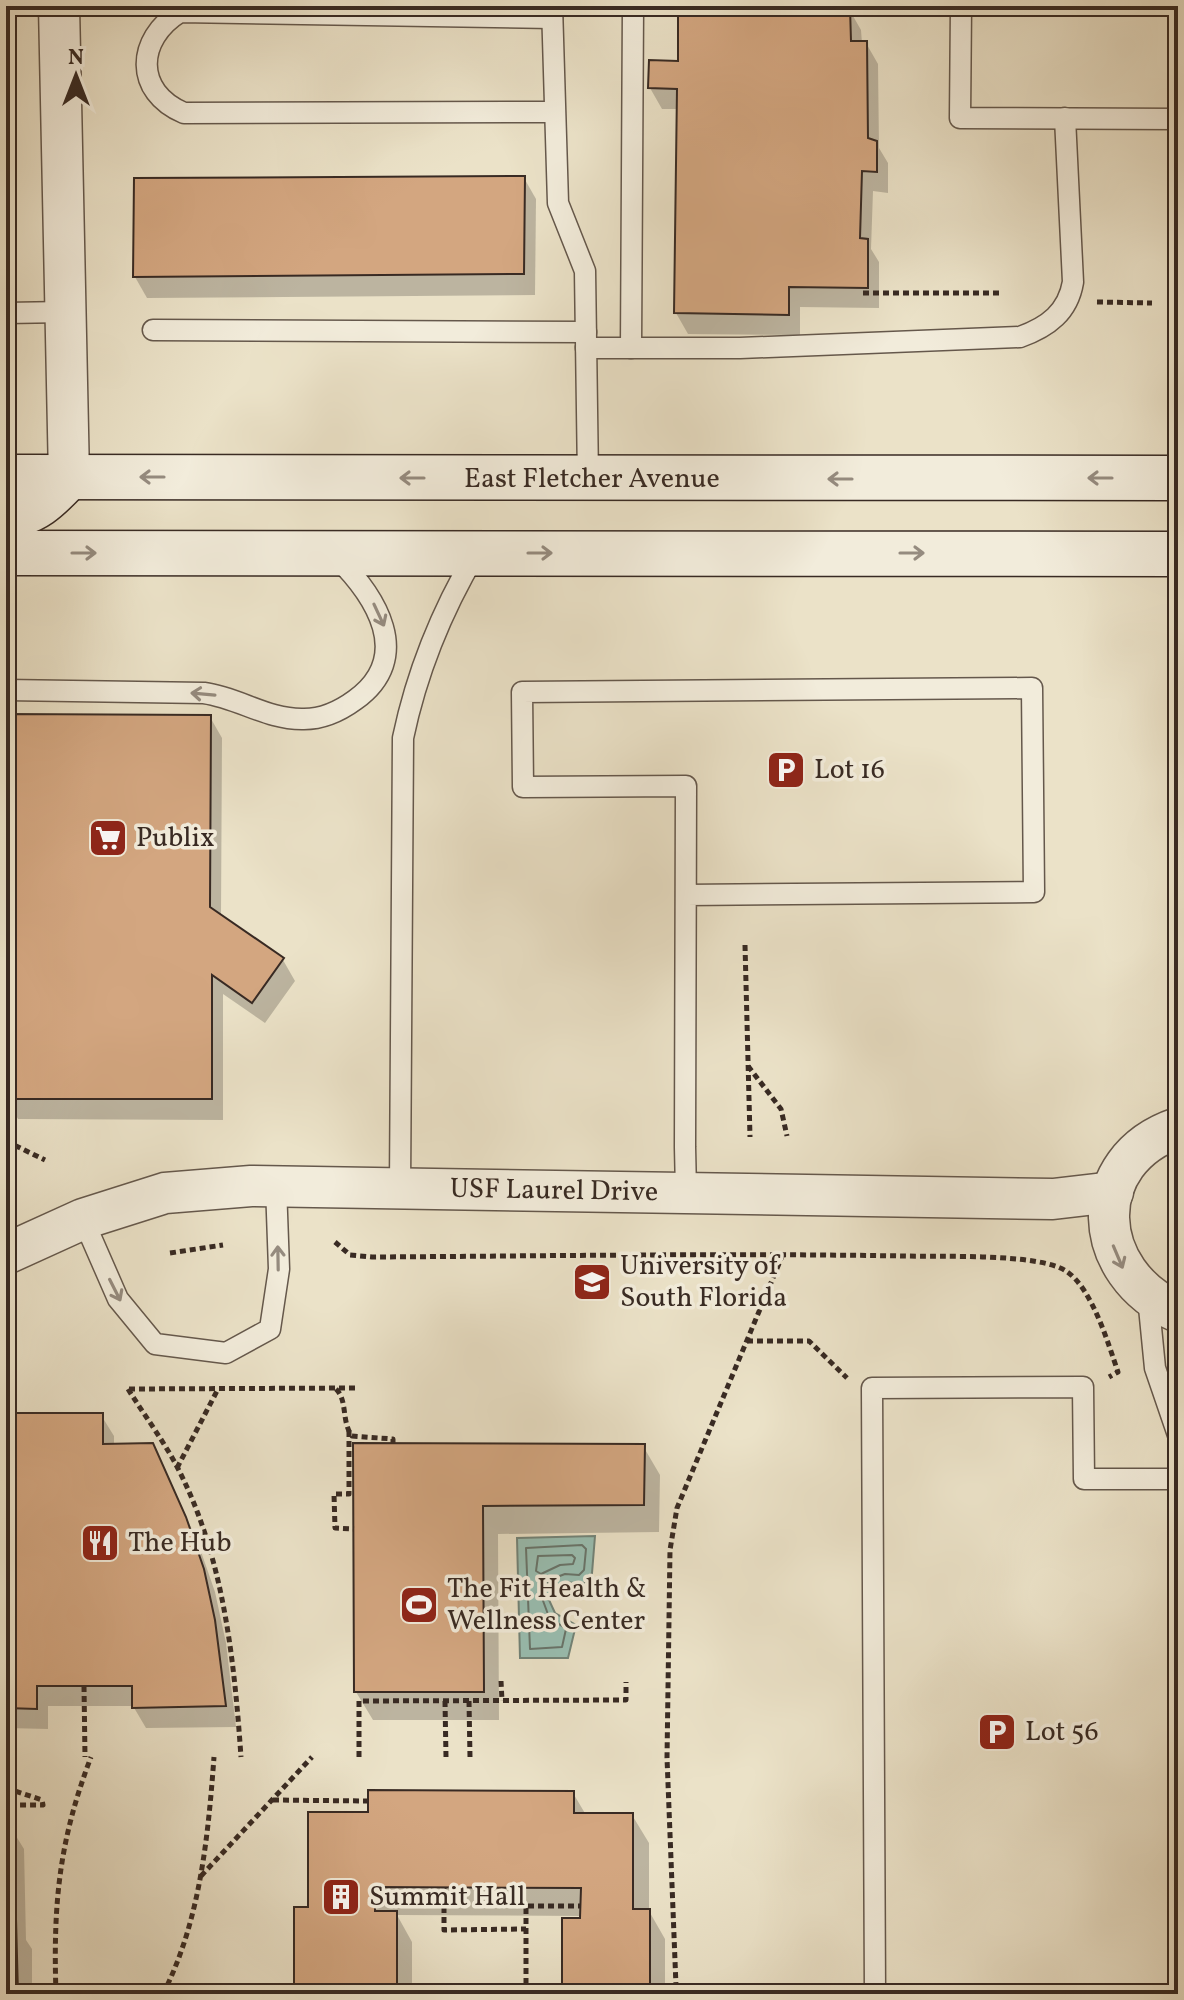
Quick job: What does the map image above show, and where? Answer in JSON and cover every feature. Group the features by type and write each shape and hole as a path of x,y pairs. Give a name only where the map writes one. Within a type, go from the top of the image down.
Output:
{"main road":[{"name":"East Fletcher Avenue","path":"6,477 1178,478"},
{"path":"6,515 20,515 45,502 69,477"},
{"path":"6,553 1178,554"}],"street":[{"path":"59,6 69,477"},
{"path":"1163,1304 1129,1279 1113,1250 1109,1217 1113,1192 1133,1156 1158,1135 1178,1128"},
{"name":"USF Laurel Drive","path":"6,1254 83,1219 165,1193 276,1186 1053,1199 1113,1192"}],"lane":[{"path":"631,348 633,6"},
{"path":"961,6 960,118 1178,119"},
{"path":"554,112 184,113 162,104 148,78 148,48 160,24 180,12 552,12 558,203 585,271 588,479"},
{"path":"153,330 586,340 631,348 740,348 1020,337 1038,331 1055,318 1070,300 1073,282 1065,118"},
{"path":"6,313 65,312"},
{"path":"6,690 204,693 225,696 263,715 305,720 336,714 379,678 384,666 385,629 374,604 355,576 332,553"},
{"path":"400,1188 403,738 412,693 446,603 476,553"},
{"path":"686,895 1034,892 1032,688 522,692 523,787 686,786 686,895 686,1192"},
{"path":"83,1219 118,1299 155,1344 226,1353 270,1329 279,1269 276,1186"},
{"path":"1163,1304 1155,1368 1178,1435"},
{"path":"875,1994 872,1388 1083,1387 1084,1479 1178,1479"}],"path":[{"path":"863,293 1003,293"},
{"path":"1083,301 1152,303"},
{"path":"745,945 750,1137"},
{"path":"747,1065 781,1109 787,1136"},
{"path":"6,1141 45,1160"},
{"path":"335,1242 350,1255 372,1257 783,1254 982,1258 1051,1264 1068,1272 1081,1288 1100,1321 1118,1372"},
{"path":"170,1253 223,1245"},
{"path":"676,1994 667,1758 670,1550 677,1508 783,1254"},
{"path":"747,1341 809,1341 850,1381"},
{"path":"335,1388 342,1397 343,1416 349,1431 349,1494 334,1494 335,1528 354,1529"},
{"path":"241,1757 236,1678 208,1542 177,1468 128,1389 355,1388"},
{"path":"177,1468 218,1389"},
{"path":"349,1431 359,1439 393,1439 393,1444"},
{"path":"501,1681 502,1701"},
{"path":"359,1757 359,1701 626,1700 626,1682"},
{"path":"56,1994 54,1942 62,1854 70,1813 88,1757 84,1686"},
{"path":"404,1692 404,1701"},
{"path":"445,1701 446,1757"},
{"path":"469,1701 470,1757"},
{"path":"163,1994 193,1912 208,1839 214,1757"},
{"path":"200,1877 312,1757"},
{"path":"6,1788 42,1800 43,1805 6,1805"},
{"path":"272,1800 368,1801"},
{"path":"444,1887 444,1930 526,1929"},
{"path":"526,1994 526,1906 581,1906"},
{"path":"676,1986 685,1994"}],"water":[{"path":"595,1536 592,1573 583,1584 566,1582 554,1587 549,1600 555,1613 576,1625 568,1658 520,1658 517,1538"}],"building":[{"path":"678,6 850,7 851,41 867,41 868,138 877,141 877,172 862,171 860,238 868,239 868,288 789,287 789,315 674,313 677,89 648,88 649,60 678,61"},
{"path":"525,176 524,274 133,277 134,178"},
{"name":"Publix","path":"6,714 211,715 210,907 284,958 252,1003 212,975 212,1099 6,1099"},
{"name":"The Hub","path":"6,1413 103,1413 103,1444 153,1443 186,1517 204,1569 215,1620 226,1706 132,1708 132,1686 37,1686 37,1709 6,1708"},
{"name":"The Fit Health & Wellness Center","path":"353,1443 645,1444 644,1505 483,1506 484,1692 354,1692"},
{"name":"Summit Hall","path":"368,1790 574,1791 574,1813 633,1813 633,1909 650,1909 650,1994 562,1994 562,1918 580,1918 581,1888 375,1887 375,1911 397,1911 397,1994 294,1994 294,1907 308,1907 308,1812 368,1812"},
{"path":"6,1818 9,1818 11,1919 16,1919 18,1994 6,1994"}],"place":[{"name":"Lot 16","path":"786,770"},
{"name":"Publix","path":"108,838"},
{"name":"University of South Florida","path":"592,1282"},
{"name":"The Hub","path":"100,1543"},
{"name":"The Fit Health & Wellness Center","path":"419,1605"},
{"name":"Lot 56","path":"997,1732"},
{"name":"Summit Hall","path":"341,1897"}]}
